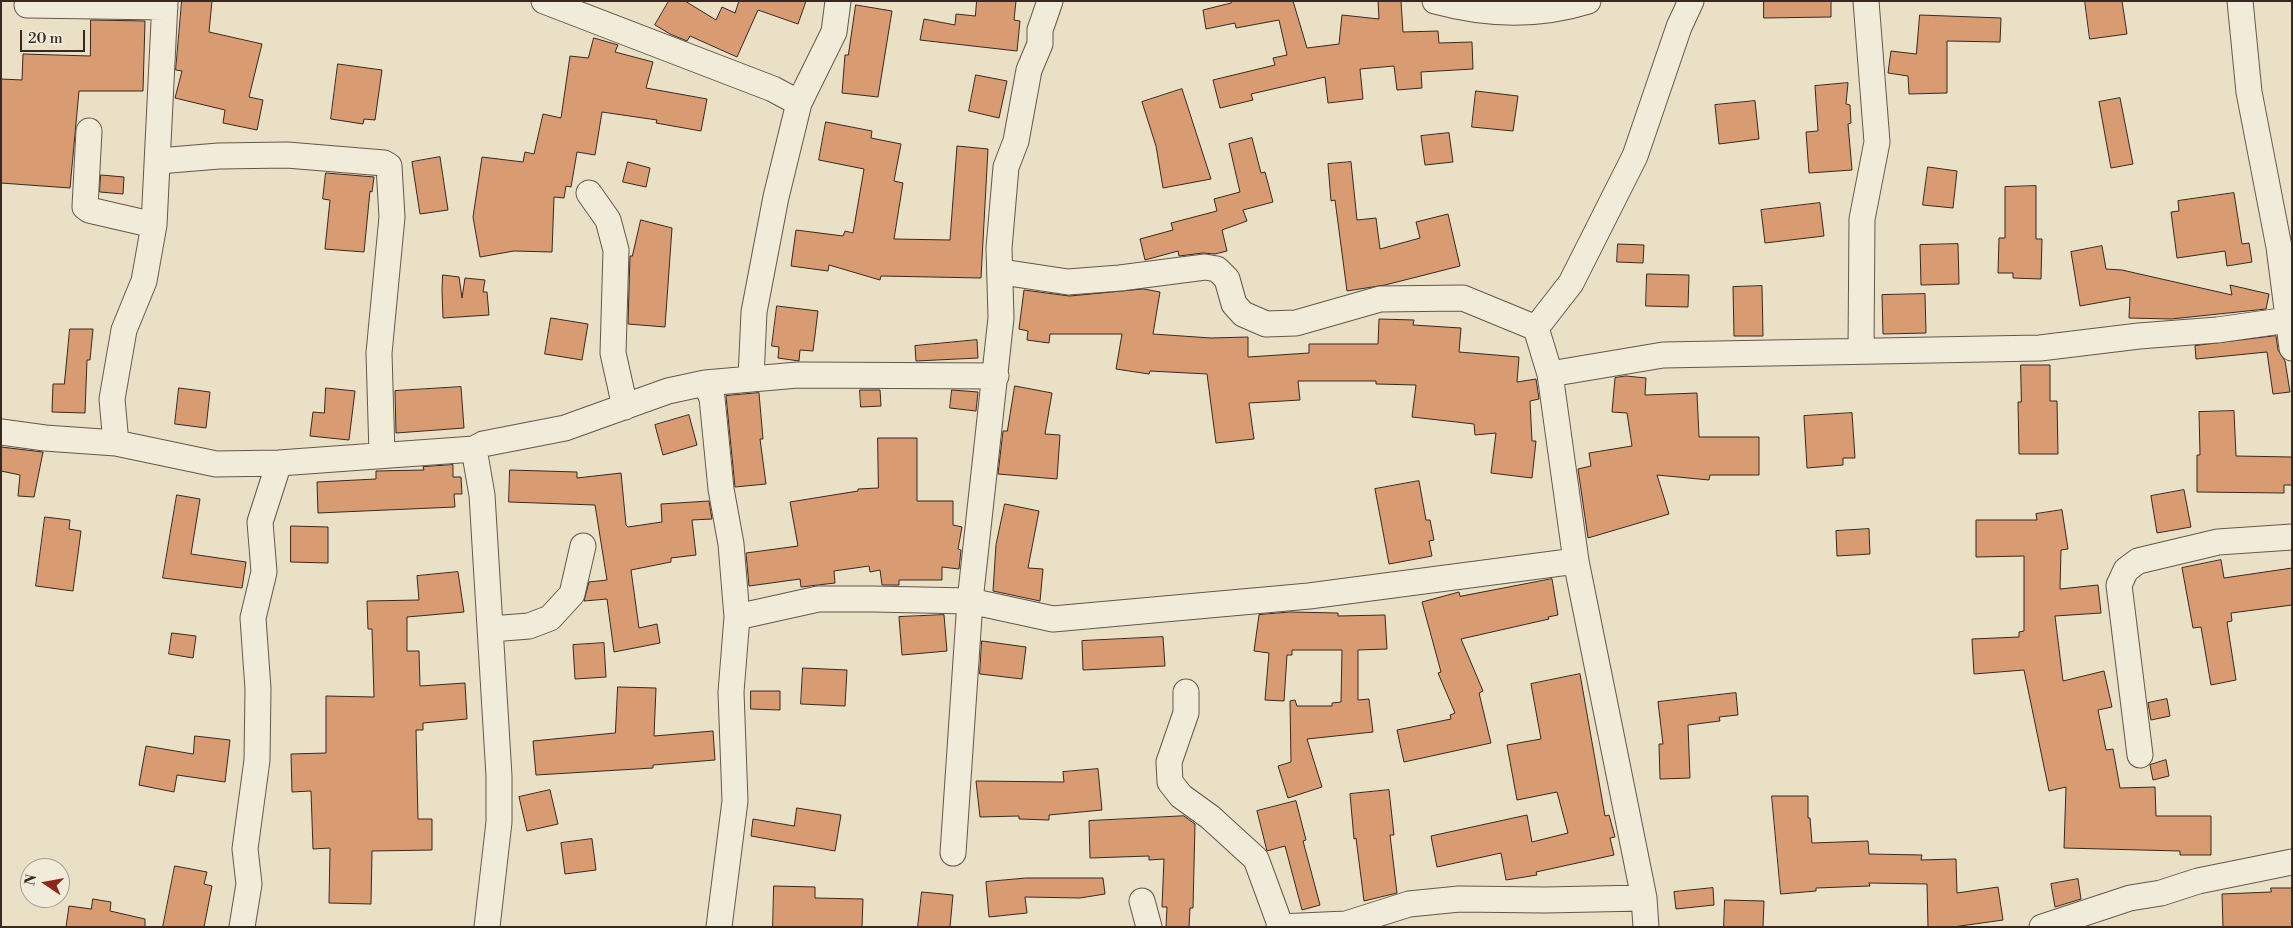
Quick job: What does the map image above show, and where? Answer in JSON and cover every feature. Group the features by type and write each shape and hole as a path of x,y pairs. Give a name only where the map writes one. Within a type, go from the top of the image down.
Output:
{"street":[{"path":"544,1 773,89 799,103"},
{"path":"751,378 754,312 776,197 799,103 834,32 838,1"},
{"path":"953,853 970,601 984,458 996,376 1001,318 1002,272 999,248 1006,167 1016,141 1029,70 1040,44 1040,30 1050,1"},
{"path":"1435,1 1485,11 1539,13 1588,1"},
{"path":"1536,328 1571,283 1635,156 1679,27 1691,1"},
{"path":"1861,351 1862,219 1876,142 1866,1"},
{"path":"2240,1 2249,92 2279,247 2292,348"},
{"path":"28,5 165,4 154,225 144,281 124,330 122,340 112,399 116,443"},
{"path":"89,131 85,207 89,210 154,225"},
{"path":"158,161 219,156 287,154 384,163 389,166 392,217 379,353 382,454"},
{"path":"589,193 608,220 616,250 613,353 625,407"},
{"path":"1002,272 1068,282 1120,278 1205,267 1218,269 1227,280 1234,304 1243,314 1266,324 1296,323 1380,299 1463,298 1536,328"},
{"path":"1550,374 1663,355 2040,348 2139,336 2217,330 2288,320"},
{"path":"1536,328 1550,374 1576,561 1644,898 1646,927"},
{"path":"1,432 45,438 116,443 216,464 279,463 382,454 474,449 483,444 565,428 668,391 705,383 798,375 996,376"},
{"path":"705,383 712,398 721,489 731,544 737,617 731,692 735,801 719,927"},
{"path":"474,449 482,495 499,776 499,822 487,927"},
{"path":"242,927 249,884 245,849 257,760 258,690 253,618 264,572 260,522 279,463"},
{"path":"2140,755 2120,585 2126,570 2138,561 2218,542 2292,537"},
{"path":"491,628 529,626 550,618 572,594 583,546"},
{"path":"737,617 818,599 970,601 1053,619 1309,596 1576,561"},
{"path":"1186,692 1186,713 1169,762 1170,782 1181,796 1210,817 1256,859 1280,927 1346,924 1409,904 1459,899 1644,898"},
{"path":"2042,927 2130,898 2161,893 2198,881 2292,862"},
{"path":"1142,901 1149,927"}],"building":[{"path":"182,1 212,1 209,32 262,44 249,97 263,100 257,130 223,123 225,110 175,98 182,71 176,70"},
{"path":"669,1 685,1 716,20 722,7 735,13 739,1 806,1 798,24 758,10 737,57 690,36 687,41 655,25"},
{"path":"977,1 1016,1 1014,20 1020,21 1017,51 920,40 924,19 955,25 956,14 975,16"},
{"path":"1231,1 1293,1 1307,48 1339,44 1342,15 1379,19 1378,1 1401,1 1403,32 1438,31 1439,43 1472,42 1473,69 1421,72 1422,88 1397,90 1394,66 1360,69 1363,99 1328,103 1325,77 1251,94 1253,100 1220,108 1213,80 1275,65 1273,58 1287,55 1279,20 1236,28 1235,23 1206,29 1203,10 1231,3"},
{"path":"1764,1 1831,1 1831,17 1764,18"},
{"path":"2085,1 2122,1 2127,34 2090,39"},
{"path":"856,5 892,11 878,97 842,93 845,55 848,55"},
{"path":"1920,15 2001,18 2000,42 1947,41 1947,93 1909,94 1908,76 1888,73 1891,51 1916,54"},
{"path":"91,20 145,21 143,91 79,91 70,188 1,183 1,79 22,80 23,54 90,56"},
{"path":"594,38 618,45 615,52 653,62 646,88 707,99 701,131 656,123 657,120 602,112 595,155 577,152 571,187 566,186 564,198 554,197 552,252 514,251 480,257 473,217 482,157 523,162 525,152 534,154 543,114 561,118 570,56 588,58"},
{"path":"338,64 382,70 375,120 364,119 363,124 331,119"},
{"path":"976,75 1007,81 999,118 969,111"},
{"path":"1848,83 1846,104 1850,105 1851,123 1848,124 1852,170 1809,173 1806,132 1818,131 1815,86"},
{"path":"1182,89 1211,179 1163,188 1156,146 1142,102"},
{"path":"1476,91 1518,96 1513,131 1472,127"},
{"path":"2120,98 2133,164 2111,168 2099,102"},
{"path":"1755,101 1759,139 1719,144 1715,105"},
{"path":"826,122 872,131 871,138 901,144 894,181 903,183 894,239 950,240 957,146 988,149 981,278 881,276 880,280 829,265 828,271 791,266 796,230 843,236 845,231 853,233 864,169 819,160"},
{"path":"1449,133 1453,162 1425,165 1421,136"},
{"path":"1252,138 1261,173 1265,172 1273,202 1243,210 1247,221 1222,230 1227,251 1215,254 1203,253 1179,256 1178,251 1145,260 1140,239 1173,230 1171,223 1217,211 1214,199 1240,192 1229,144"},
{"path":"440,157 448,210 420,214 412,162"},
{"path":"628,162 650,168 646,187 623,182"},
{"path":"1351,162 1357,220 1376,218 1380,249 1420,238 1416,222 1448,214 1460,266 1385,285 1347,291 1335,200 1331,201 1328,164"},
{"path":"1928,167 1957,171 1953,208 1923,205"},
{"path":"326,173 374,177 372,192 370,191 364,252 325,249 330,200 323,199"},
{"path":"101,175 124,177 123,194 100,192"},
{"path":"2036,186 2036,239 2042,239 2041,279 2013,278 2013,273 1998,273 1999,238 2005,238 2005,187"},
{"path":"2234,193 2242,244 2249,243 2252,262 2227,266 2225,251 2177,258 2171,212 2179,211 2178,201"},
{"path":"1820,203 1824,236 1765,243 1761,210"},
{"path":"641,220 672,228 665,327 628,324 630,256 632,256"},
{"path":"1618,244 1644,245 1643,263 1617,262"},
{"path":"1958,244 1959,284 1921,285 1920,245"},
{"path":"2102,246 2106,269 2122,270 2232,295 2230,285 2269,294 2266,309 2171,319 2129,318 2130,297 2080,306 2071,252"},
{"path":"1647,274 1689,275 1688,307 1646,306"},
{"path":"443,275 459,277 462,298 465,278 485,280 483,292 487,292 489,315 443,318"},
{"path":"1762,286 1763,336 1734,336 1733,287"},
{"path":"1144,289 1160,292 1153,334 1211,338 1248,337 1248,357 1309,353 1309,344 1378,344 1379,319 1414,320 1413,325 1461,328 1459,352 1519,357 1517,382 1536,379 1539,399 1530,401 1532,441 1536,441 1532,478 1491,473 1496,433 1475,435 1474,424 1412,417 1416,385 1376,384 1376,381 1298,381 1300,400 1249,403 1254,439 1216,443 1207,374 1150,371 1149,374 1116,369 1122,334 1050,334 1049,343 1027,340 1028,331 1019,329 1024,290 1069,296"},
{"path":"1925,294 1926,333 1883,334 1882,295"},
{"path":"777,306 818,311 813,351 800,350 799,361 778,358 779,347 772,346"},
{"path":"551,318 588,324 582,360 545,354"},
{"path":"70,329 93,329 90,360 87,360 85,413 52,412 53,384 64,384"},
{"path":"2276,336 2278,350 2285,361 2290,392 2273,394 2267,352 2196,359 2195,346"},
{"path":"977,340 978,358 916,361 915,346"},
{"path":"2021,365 2050,365 2050,401 2057,401 2058,454 2019,454 2018,402 2021,402"},
{"path":"1626,376 1646,378 1645,395 1697,393 1699,437 1759,437 1759,475 1710,475 1709,480 1657,475 1669,514 1588,538 1578,469 1591,466 1589,453 1632,446 1627,413 1612,412 1615,378"},
{"path":"1015,386 1052,393 1045,434 1060,435 1057,479 998,474 1003,431 1007,431"},
{"path":"461,387 464,428 396,433 395,391"},
{"path":"179,388 210,392 206,428 175,424"},
{"path":"326,388 355,391 349,440 310,436 313,412 324,413"},
{"path":"860,390 880,390 881,406 861,407"},
{"path":"952,390 978,392 976,411 950,408"},
{"path":"759,393 763,439 760,439 766,484 735,487 726,396"},
{"path":"2234,411 2236,456 2292,457 2292,485 2284,485 2284,493 2197,492 2197,455 2200,455 2199,412"},
{"path":"1852,413 1855,458 1843,458 1843,465 1807,468 1804,416"},
{"path":"689,415 697,445 663,455 655,425"},
{"path":"878,438 917,438 917,501 953,501 953,525 962,527 958,549 961,550 959,569 942,567 942,580 899,580 899,585 882,585 880,570 870,572 869,566 834,571 835,583 801,587 800,579 749,586 746,553 798,546 790,502 858,491 858,489 878,488"},
{"path":"1,447 43,452 34,497 18,496 20,475 1,471"},
{"path":"453,465 453,477 461,477 462,494 454,494 455,507 318,513 317,482 376,479 376,471 424,470 423,467"},
{"path":"510,470 577,472 577,478 621,473 626,525 628,527 662,522 661,504 709,501 712,519 692,520 696,555 671,558 671,562 631,570 639,628 657,624 660,643 614,652 607,599 584,601 589,582 607,580 595,505 509,502"},
{"path":"1419,481 1426,520 1430,520 1434,540 1429,541 1432,556 1389,564 1375,489"},
{"path":"2184,490 2191,527 2157,533 2151,496"},
{"path":"177,495 200,499 191,554 246,562 242,588 163,578"},
{"path":"1005,504 1039,511 1028,568 1043,569 1040,601 993,591 996,545"},
{"path":"2062,510 2068,549 2061,550 2060,589 2098,585 2101,613 2055,616 2063,681 2104,671 2112,707 2098,710 2106,750 2113,749 2120,788 2155,787 2156,816 2211,816 2211,855 2180,855 2180,851 2064,848 2066,787 2049,791 2024,670 1974,674 1972,639 2019,637 2019,632 2024,631 2024,556 1976,557 1976,520 2037,520 2036,514"},
{"path":"45,517 70,520 69,529 81,531 73,591 36,586"},
{"path":"291,526 328,527 328,563 291,562"},
{"path":"1869,529 1870,554 1837,556 1836,531"},
{"path":"2221,560 2224,578 2292,568 2292,605 2231,613 2232,621 2227,622 2236,680 2211,685 2201,627 2193,628 2182,568"},
{"path":"458,572 464,612 407,617 407,651 419,651 420,686 465,683 467,719 423,723 423,730 416,730 418,819 432,819 432,850 372,851 371,904 329,903 330,848 313,849 311,791 292,792 291,754 326,753 326,696 374,697 372,629 368,629 367,601 419,600 417,576"},
{"path":"1552,579 1558,615 1548,617 1549,619 1461,639 1483,691 1479,693 1491,743 1404,762 1397,730 1451,719 1450,715 1455,713 1438,673 1441,672 1422,602 1459,592 1460,596"},
{"path":"1290,612 1338,613 1338,616 1385,615 1387,649 1358,650 1358,700 1369,699 1373,732 1307,739 1322,787 1288,798 1278,766 1291,762 1290,701 1295,700 1297,706 1332,706 1332,703 1341,702 1342,650 1292,650 1292,655 1287,655 1284,701 1265,700 1269,653 1254,651 1259,615"},
{"path":"944,615 947,651 902,655 899,617"},
{"path":"172,633 196,636 193,658 169,654"},
{"path":"1163,637 1165,666 1083,670 1082,641"},
{"path":"982,641 1026,647 1022,679 980,674"},
{"path":"604,643 606,677 575,679 573,645"},
{"path":"803,668 847,670 845,706 801,704"},
{"path":"1580,674 1605,816 1609,815 1615,837 1610,838 1614,855 1536,872 1537,875 1506,880 1501,853 1437,867 1431,836 1527,815 1532,842 1568,833 1557,792 1517,800 1507,745 1541,739 1531,684"},
{"path":"618,687 656,688 654,736 713,731 715,760 653,765 653,768 536,775 533,741 615,733"},
{"path":"751,691 780,691 780,710 751,709"},
{"path":"1736,693 1738,715 1719,717 1720,721 1688,725 1690,778 1660,779 1659,744 1663,744 1658,702"},
{"path":"2167,699 2170,716 2151,720 2148,703"},
{"path":"195,736 230,740 225,782 177,775 174,792 139,785 146,746 193,754"},
{"path":"2166,760 2169,776 2153,780 2150,765"},
{"path":"1098,769 1102,810 1049,815 1049,820 1019,819 1019,816 980,817 976,781 1064,782 1063,772"},
{"path":"550,790 558,824 527,831 519,797"},
{"path":"1389,790 1394,835 1390,835 1397,893 1364,901 1356,838 1354,839 1350,794"},
{"path":"1772,796 1808,796 1808,818 1810,818 1812,843 1868,841 1869,854 1922,855 1921,860 1956,859 1957,893 1998,887 2003,920 1953,927 1928,927 1927,884 1869,883 1870,886 1816,888 1816,891 1781,894"},
{"path":"1296,801 1306,840 1303,841 1320,905 1302,910 1285,846 1267,851 1257,811"},
{"path":"797,808 841,815 835,851 751,836 753,819 794,826"},
{"path":"1184,816 1195,824 1193,908 1190,908 1189,927 1166,927 1167,907 1162,907 1164,859 1149,860 1149,856 1090,858 1089,821"},
{"path":"592,839 596,870 565,874 561,843"},
{"path":"175,866 207,872 204,884 212,886 204,927 163,927"},
{"path":"1026,878 1103,878 1105,894 1080,898 1025,897 1027,913 989,917 986,882"},
{"path":"2078,879 2081,899 2055,907 2051,884"},
{"path":"774,886 815,887 815,898 863,899 862,927 773,927"},
{"path":"1713,888 1714,905 1676,909 1674,892"},
{"path":"2271,888 2292,888 2292,927 2223,927 2222,894 2271,892"},
{"path":"922,892 953,895 950,927 918,927"},
{"path":"93,899 111,902 110,911 145,919 145,927 66,927 70,906 91,909"},
{"path":"1725,900 1764,901 1763,927 1724,927"}]}
